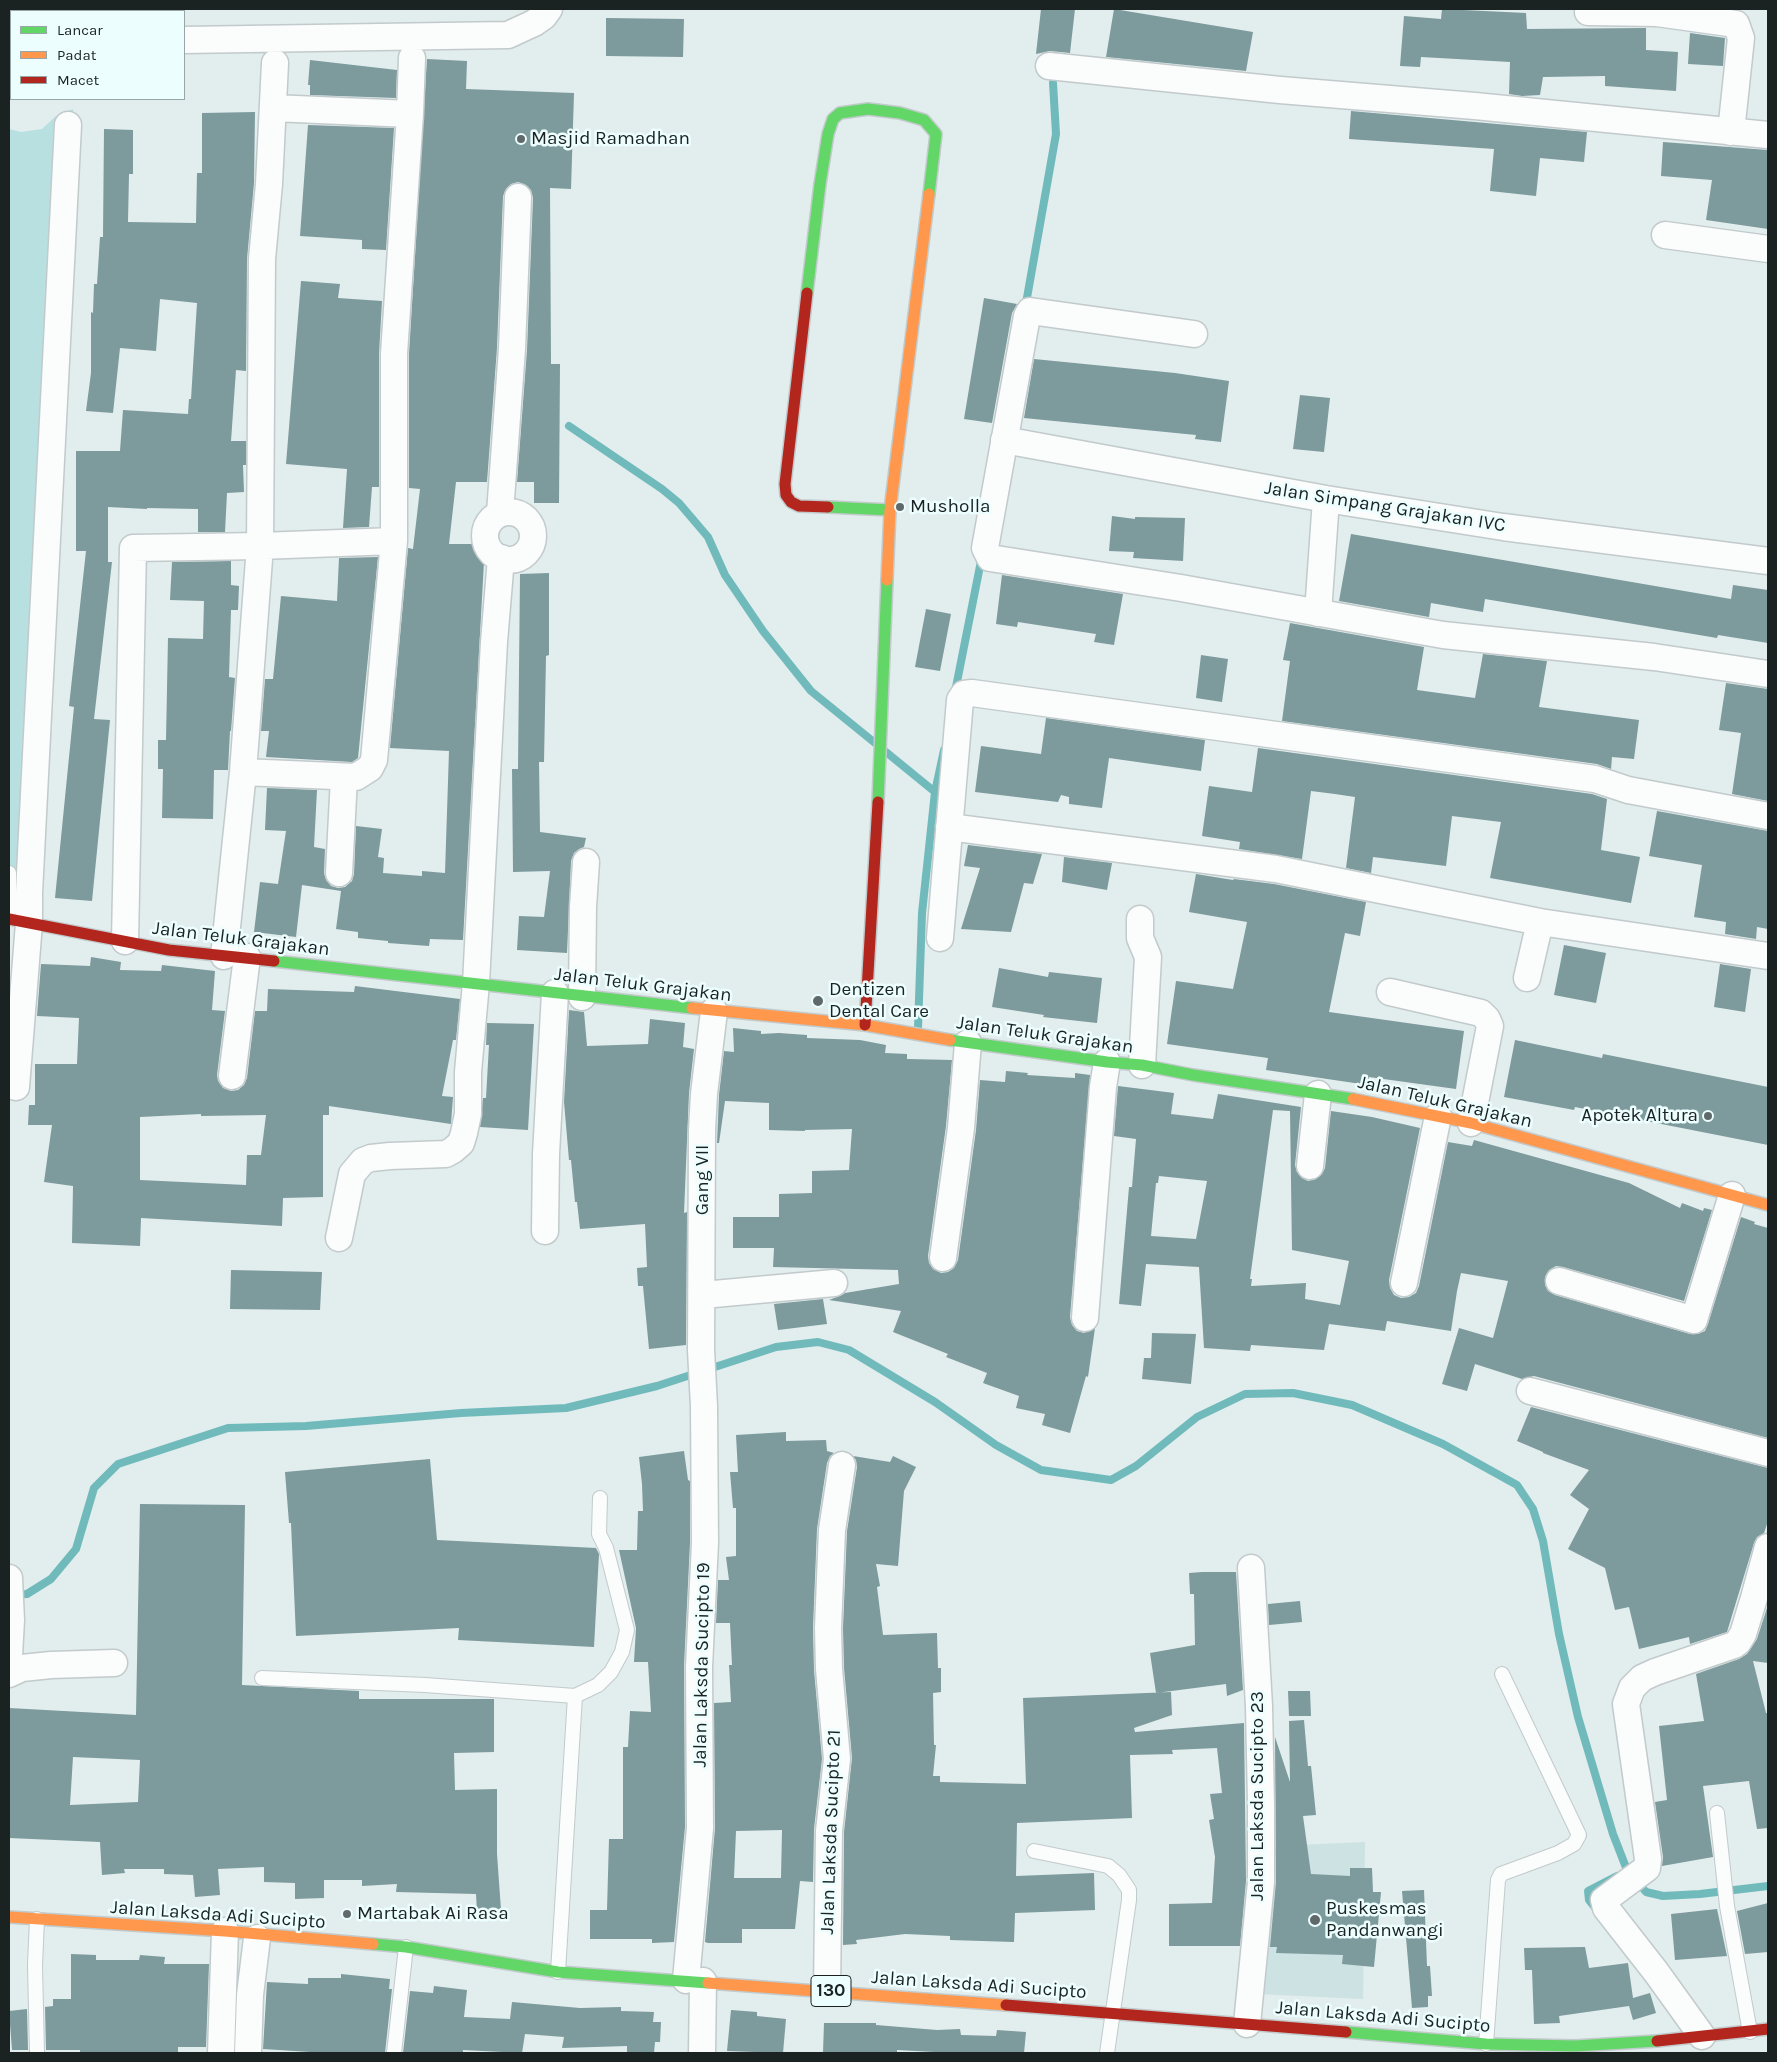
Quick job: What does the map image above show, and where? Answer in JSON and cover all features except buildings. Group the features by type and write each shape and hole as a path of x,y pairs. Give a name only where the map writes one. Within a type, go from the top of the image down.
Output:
{"street":[{"path":"185,40 508,35 534,23 544,16 549,9"},
{"path":"1588,12 1657,13 1736,24 1741,38 1731,132"},
{"path":"243,772 344,778 361,775 370,768 374,760 394,541 394,354 412,58"},
{"path":"232,1076 243,772 260,546 262,259 273,108 274,63"},
{"path":"1049,66 1280,90 1475,106 1768,135"},
{"path":"273,108 410,114"},
{"path":"865,1026 880,756 890,510 936,134 924,120 914,117 868,109 851,110 840,114 833,120 828,134 820,184 786,495 791,502 799,506 890,510"},
{"path":"16,1087 15,918 29,893 68,125"},
{"path":"500,514 512,349 518,197"},
{"path":"1665,235 1768,249"},
{"path":"1194,334 1030,311 1027,316 985,548 990,558 1443,635 1654,657 1768,674"},
{"name":"Jalan Simpang Grajakan IVC","path":"1004,440 1326,499 1503,527 1768,561"},
{"path":"1318,613 1326,499"},
{"path":"510,512 520,514 528,521 532,530 529,550 521,557 511,560 501,558 494,555 488,548 485,532 493,518 500,514 510,512"},
{"path":"125,941 133,548 394,541"},
{"path":"339,1238 352,1174 363,1161 390,1156 446,1154 461,1143 468,1114 468,1072 476,983 494,642 501,558"},
{"path":"940,938 960,700 964,694 1595,779 1628,790 1768,816"},
{"path":"339,873 344,778"},
{"path":"949,827 1276,868 1540,922 1768,956"},
{"path":"582,997 583,907 586,862"},
{"name":"Jalan Teluk Grajakan","path":"15,918 169,950 476,983 582,997 865,1026 968,1043 1142,1065 1193,1075 1375,1102 1471,1123 1768,1205"},
{"path":"1140,919 1140,938 1148,957 1142,1065"},
{"path":"1527,978 1540,922"},
{"path":"1390,992 1481,1013 1487,1019 1490,1026 1471,1123"},
{"path":"545,1231 546,1154 555,993"},
{"name":"Gang VII","path":"701,1350 703,1295 702,1130 704,1094 714,1011"},
{"path":"943,1258 961,1128 968,1043"},
{"path":"1085,1318 1103,1087 1107,1062"},
{"path":"1310,1166 1318,1094"},
{"path":"1404,1283 1438,1116"},
{"path":"1559,1281 1694,1320 1732,1195"},
{"path":"703,1295 834,1283"},
{"name":"Jalan Laksda Sucipto 19","path":"701,1350 704,1406 705,1542 699,1667 700,1828 694,1980 702,2053"},
{"path":"1530,1392 1768,1453"},
{"name":"Jalan Laksda Sucipto 21","path":"827,1990 829,1831 837,1759 829,1669 828,1628 832,1530 842,1465"},
{"path":"1702,2036 1656,1972 1606,1908 1604,1900 1647,1868 1648,1859 1626,1704 1632,1688 1642,1678 1738,1642 1761,1598 1768,1547"},
{"name":"Jalan Laksda Sucipto 23","path":"1247,2024 1260,1882 1261,1833 1259,1706 1251,1568"},
{"path":"9,1578 11,1620 9,1656"},
{"path":"9,1674 22,1668 114,1663"},
{"name":"Jalan Laksda Adi Sucipto","path":"9,1917 224,1931 406,1947 558,1972 827,1990 1247,2024 1401,2045 1486,2044 1576,2050 1768,2029"},
{"path":"221,2053 224,1931"},
{"path":"248,2053 250,1995 257,1938"}],"lane":[{"path":"9,874 15,918"},
{"path":"262,1678 425,1685 575,1696 598,1685 611,1672 622,1652 627,1630 606,1548 599,1534 600,1498"},
{"path":"1486,2044 1498,1880 1501,1874 1506,1871 1558,1853 1577,1840 1579,1832 1502,1674"},
{"path":"558,1972 575,1696"},
{"path":"1717,1813 1727,1906 1750,2032"},
{"path":"1034,1851 1108,1866 1119,1875 1126,1886 1129,1900 1107,2053"},
{"path":"37,1919 35,1964 37,2053"},
{"path":"394,2053 406,1947"}],"shaded area":[{"path":"73,109 23,903 9,899 9,129 21,132 42,129 56,116"},
{"name":"Puskesmas Pandanwangi","path":"1365,1842 1363,1999 1257,1994 1274,1846"}],"waterway":[{"path":"1025,309 1056,134 1053,83"},
{"path":"569,426 662,489 679,503 708,537 725,575 763,631 811,691 875,743"},
{"path":"955,692 982,556"},
{"path":"918,1028 922,913 935,792 944,750"},
{"path":"886,752 935,792"},
{"path":"13,1595 27,1594 51,1579 76,1549 94,1488 118,1464 228,1428 306,1426 461,1413 566,1408 657,1386 776,1347 818,1342 849,1350 935,1402 996,1445 1041,1470 1111,1480 1136,1466 1197,1417 1245,1394 1293,1393 1352,1405 1443,1444 1517,1485 1533,1509 1543,1541 1559,1634 1578,1717 1613,1834 1627,1870 1646,1892 1663,1896 1700,1894 1768,1886"},
{"path":"1597,1910 1589,1900 1588,1891 1617,1876"}],"traffic: fast":[{"path":"807,293 828,134 833,119 840,113 868,109 900,113 924,120 936,134 929,194"},
{"path":"828,507 890,510"},
{"path":"878,802 887,580"},
{"path":"274,961 692,1008"},
{"path":"950,1040 1107,1062 1142,1065 1193,1075 1353,1099"},
{"path":"373,1944 406,1947 558,1972 708,1983"},
{"path":"1346,2032 1486,2044 1575,2046 1657,2041"}],"traffic: slow":[{"path":"887,580 890,510 929,194"},
{"path":"692,1008 865,1025 950,1040"},
{"path":"1353,1099 1471,1123 1768,1205"},
{"path":"9,1917 225,1931 373,1944"},
{"path":"708,1983 1006,2005"}],"traffic: jam":[{"path":"807,293 785,484 786,495 791,502 799,506 828,507"},
{"path":"865,1025 878,802"},
{"path":"9,919 169,950 274,961"},
{"path":"1006,2005 1346,2032"},
{"path":"1657,2041 1768,2029"}],"place":[{"name":"Masjid Ramadhan","path":"521,139"},
{"name":"Musholla","path":"900,507"},
{"name":"Dentizen Dental Care","path":"818,1001"},
{"name":"Apotek Altura","path":"1708,1116"},
{"name":"Martabak Ai Rasa","path":"347,1914"},
{"name":"Puskesmas Pandanwangi","path":"1315,1920"}]}
